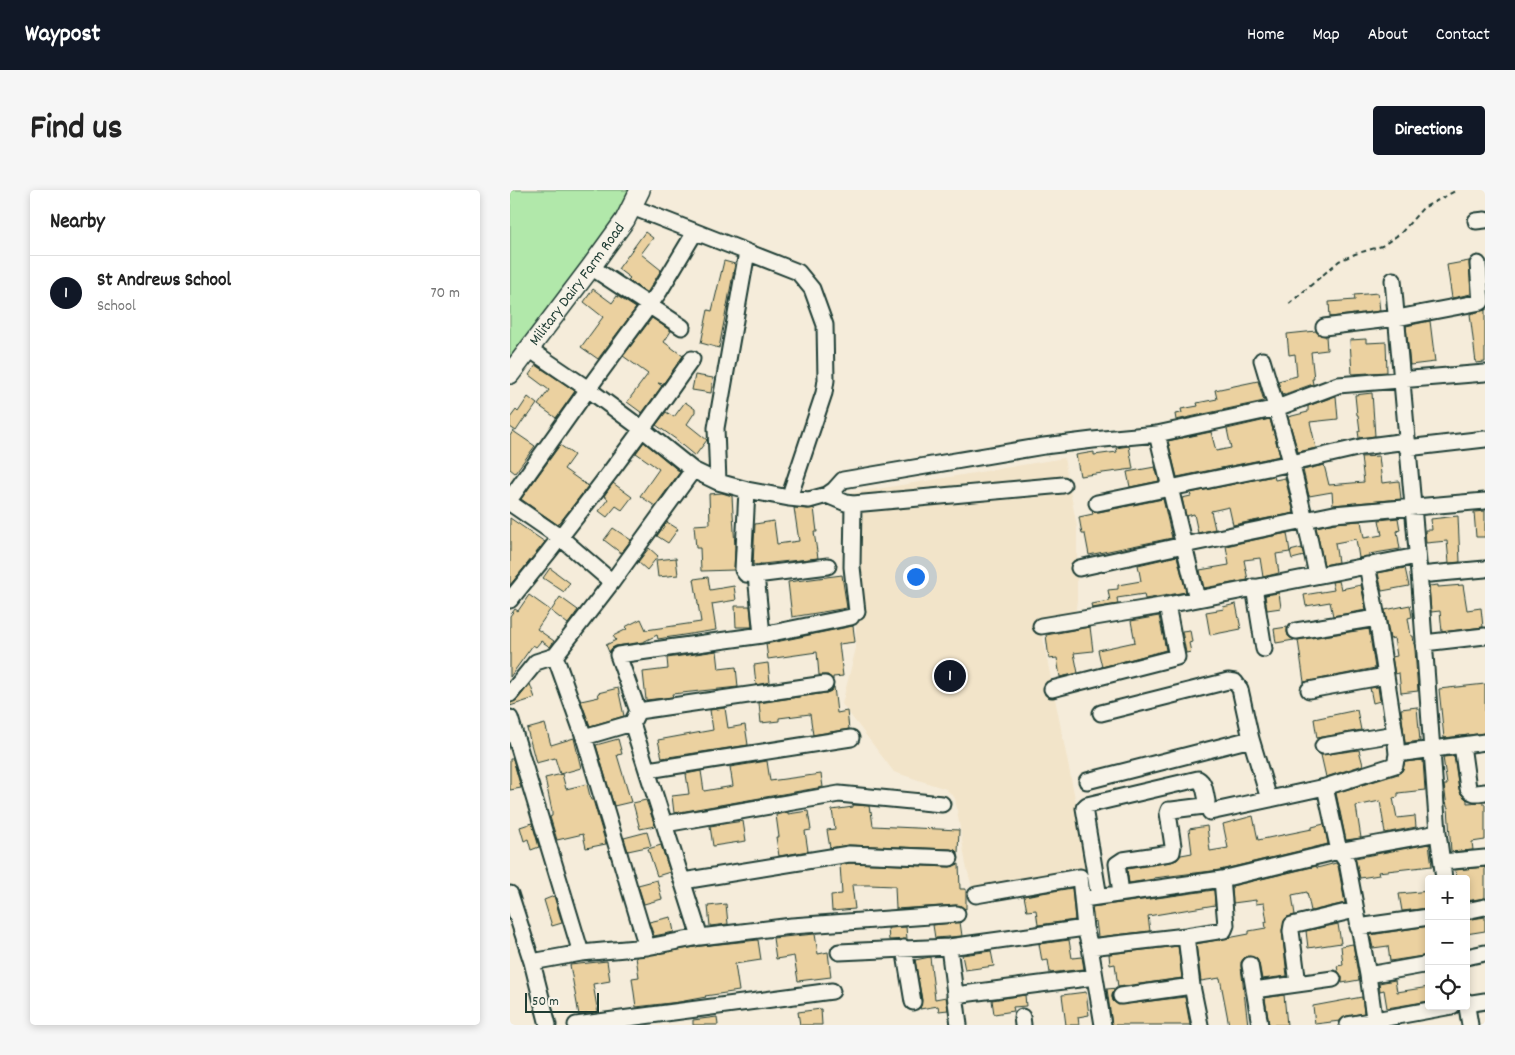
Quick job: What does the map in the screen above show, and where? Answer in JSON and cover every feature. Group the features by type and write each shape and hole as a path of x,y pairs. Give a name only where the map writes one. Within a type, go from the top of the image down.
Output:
{"main road":[{"name":"Military Dairy Farm Road","path":"510,374 591,267 636,198"}],"street":[{"path":"636,198 695,232 798,272 812,289 826,325 826,380 824,394 789,498"},
{"path":"510,499 672,273 695,232"},
{"path":"718,482 716,428 747,252"},
{"path":"1324,327 1397,318 1483,302 1478,264"},
{"path":"591,267 682,327"},
{"path":"1393,280 1418,556 1438,833 1444,875"},
{"path":"529,349 588,389 693,470 718,482 747,490 809,500 826,495 834,490 843,480 1044,446 1157,434 1277,408 1338,384 1485,373"},
{"path":"510,600 561,538 692,359"},
{"path":"1262,360 1292,463 1317,575"},
{"path":"1157,434 1197,599"},
{"path":"1096,504 1361,447 1485,439"},
{"path":"510,694 536,662 555,656 612,582 693,470"},
{"path":"826,495 853,504 1063,485"},
{"path":"747,490 743,570 746,574 756,575 828,566"},
{"path":"1079,568 1184,544 1334,514 1485,502"},
{"path":"510,503 561,538 612,582"},
{"path":"700,937 648,770 618,655 762,635 854,615 851,547 853,504"},
{"path":"1041,626 1197,599 1418,556"},
{"path":"1367,565 1395,734 1397,766"},
{"path":"1419,575 1485,569"},
{"path":"756,575 762,635"},
{"path":"1254,587 1264,649"},
{"path":"1052,689 1177,657 1167,604"},
{"path":"1296,631 1377,618"},
{"path":"1424,643 1485,636"},
{"path":"555,656 584,737 647,947"},
{"path":"1309,690 1386,676"},
{"path":"1101,713 1228,681 1235,682 1240,689 1251,739 1269,799"},
{"path":"584,737 635,717 824,684"},
{"path":"510,718 581,953"},
{"path":"1323,746 1395,734"},
{"path":"648,770 851,738"},
{"path":"1087,781 1251,739"},
{"path":"1210,812 1325,787 1397,766 1432,749 1485,742"},
{"path":"1462,745 1468,788 1474,793 1485,792"},
{"path":"1099,897 1084,808 1087,805 1198,779 1201,780 1207,801 1204,806 1169,810 1173,846 1170,854 1122,860 1117,864 1121,893"},
{"path":"1325,787 1340,850 1346,862 1368,975 1374,1023"},
{"path":"665,824 839,794 942,804"},
{"path":"1083,899 1222,879 1340,850 1438,833"},
{"path":"683,882 850,854 950,858"},
{"path":"1442,862 1485,858"},
{"path":"976,894 1080,877 1085,928 1103,1025"},
{"path":"1090,947 1224,930 1226,928 1222,879"},
{"path":"510,894 532,962 548,1025"},
{"path":"1470,910 1485,907"},
{"path":"1298,984 1291,931 1292,925 1355,910"},
{"path":"532,962 581,953 647,947 700,937 792,926 958,914"},
{"path":"1358,927 1425,918"},
{"path":"839,952 949,946 1085,928"},
{"path":"1186,936 1192,986 1200,1025"},
{"path":"949,946 959,1025"},
{"path":"904,948 913,1002"},
{"path":"1470,956 1485,953"},
{"path":"1368,975 1425,965"},
{"path":"1250,966 1260,1025"},
{"path":"955,995 1095,977"},
{"path":"1254,990 1332,979"},
{"path":"1121,996 1192,986"},
{"path":"576,1025 832,991"},
{"path":"1470,1003 1485,1001"},
{"path":"1348,1025 1374,1023 1426,1010"},
{"path":"1467,1010 1470,1025"}],"path":[{"path":"1290,304 1339,261 1382,246 1401,234 1423,208 1456,190"}],"shaded area":[{"path":"1064,458 1077,527 1077,600 1075,614 1040,624 1089,868 972,887 966,865 955,798 946,789 894,772 842,704 856,648 856,623 849,562 847,494"}],"green space":[{"path":"510,190 638,190 510,377"}],"building":[{"path":"645,232 653,238 641,254 661,270 647,293 628,280 630,278 618,269"},
{"path":"724,261 735,264 719,348 701,343 708,310 712,311"},
{"path":"1469,261 1471,294 1452,298 1447,265"},
{"path":"593,289 612,303 617,296 636,308 598,359 581,347 603,317 584,302"},
{"path":"1378,293 1380,311 1330,317 1329,302 1355,300 1354,295"},
{"path":"1485,310 1485,362 1476,363 1470,314"},
{"path":"652,318 671,331 664,342 683,356 663,384 658,383 662,386 642,413 627,402 648,374 623,356"},
{"path":"1430,321 1435,362 1410,365 1406,326"},
{"path":"1316,331 1320,335 1326,336 1327,350 1311,352 1313,384 1282,395 1278,381 1297,376 1295,354 1289,355 1287,334"},
{"path":"1366,339 1366,343 1386,342 1387,372 1352,374 1350,340"},
{"path":"536,365 575,391 556,418 538,405 549,390 529,375"},
{"path":"695,375 713,378 711,393 692,390"},
{"path":"1258,381 1264,401 1176,420 1175,414 1182,413 1181,409 1198,406 1197,403 1217,399 1215,390"},
{"path":"1372,393 1375,436 1359,438 1358,431 1360,431 1355,395"},
{"path":"1336,396 1338,419 1310,422 1316,448 1298,452 1288,417 1308,412 1308,406"},
{"path":"528,397 537,404 516,431 510,427 510,418 516,410 518,412"},
{"path":"685,402 695,409 687,424 707,440 695,456 656,425 666,412 674,417"},
{"path":"1270,419 1280,456 1177,477 1168,441 1211,432 1216,451 1231,448 1227,429"},
{"path":"513,431 535,446 515,473 510,469 510,436"},
{"path":"644,442 680,472 655,506 640,496 659,469 636,453"},
{"path":"560,445 574,455 564,469 588,486 558,525 521,499"},
{"path":"1129,446 1133,469 1080,476 1076,455 1094,452 1094,455 1117,452 1116,448"},
{"path":"1379,456 1382,483 1399,481 1401,499 1333,505 1332,492 1309,496 1303,470 1324,465 1329,485 1364,482 1361,457"},
{"path":"1155,467 1159,481 1130,487 1127,472"},
{"path":"1274,476 1275,480 1285,478 1294,513 1233,525 1229,507 1211,511 1215,529 1198,533 1194,514 1186,516 1182,498 1191,496 1190,493"},
{"path":"613,483 632,497 622,510 616,506 607,517 599,511 608,499 604,496"},
{"path":"722,493 732,496 735,548 734,570 701,571 700,548 696,548 694,525 710,524 709,494"},
{"path":"1163,499 1172,538 1089,555 1079,517 1093,514 1092,511 1099,512"},
{"path":"794,508 814,508 817,532 814,532 818,558 753,565 755,524 774,521 777,544 799,541"},
{"path":"1485,511 1485,537 1476,537 1474,512"},
{"path":"1458,516 1460,562 1449,563 1447,541 1426,543 1425,530 1432,530 1431,519"},
{"path":"510,518 545,542 510,585"},
{"path":"1398,518 1400,530 1397,531 1400,549 1369,554 1369,556 1359,558 1356,539 1335,543 1338,562 1324,565 1316,527 1361,521 1364,538 1382,535 1379,520"},
{"path":"667,522 678,529 668,543 657,536"},
{"path":"613,528 631,540 621,553 604,540"},
{"path":"1287,533 1290,552 1276,554 1279,573 1263,577 1260,558 1244,560 1248,580 1204,588 1200,570 1229,565 1226,546"},
{"path":"649,548 658,556 647,570 638,562"},
{"path":"1302,548 1304,556 1292,559 1290,551"},
{"path":"1177,556 1186,592 1145,599 1144,594 1117,598 1118,604 1092,608 1091,604 1110,601 1108,590 1118,589 1118,585 1141,581 1138,565"},
{"path":"676,558 678,575 658,577 656,560"},
{"path":"550,568 570,583 564,592 543,578"},
{"path":"1405,568 1409,586 1382,591 1378,573"},
{"path":"842,575 847,608 792,617 788,582"},
{"path":"708,577 710,590 734,586 736,600 712,604 716,630 658,639 657,635 643,642 616,646 609,652 606,645 616,640 613,636 641,619 646,630 701,622 694,579"},
{"path":"1339,581 1341,589 1361,585 1366,610 1333,616 1330,602 1306,606 1304,595 1334,590 1332,582"},
{"path":"1438,585 1438,587 1463,585 1467,610 1481,608 1483,627 1442,632 1440,611 1431,612 1429,586"},
{"path":"1279,593 1281,608 1267,610 1265,595"},
{"path":"529,595 550,610 537,629 554,641 550,647 541,641 536,647 533,645 510,677 510,616 515,609 518,611"},
{"path":"560,597 578,610 568,624 551,611"},
{"path":"1236,604 1241,629 1210,635 1206,612 1224,609 1223,607"},
{"path":"1410,605 1412,617 1408,618 1415,650 1418,691 1401,693 1399,673 1395,674 1392,657 1397,656 1394,638 1390,639 1385,610"},
{"path":"735,606 750,606 752,627 736,627"},
{"path":"1159,616 1166,650 1102,667 1098,650 1135,642 1131,621"},
{"path":"853,626 855,642 839,644 843,676 833,677 833,680 828,675 819,675 817,652 768,659 766,644"},
{"path":"1090,627 1093,651 1074,653 1078,673 1060,677 1057,658 1049,659 1046,635"},
{"path":"1287,627 1288,636 1294,640 1276,643 1274,629"},
{"path":"1369,629 1375,668 1304,682 1298,640"},
{"path":"1190,630 1192,642 1189,643 1191,652 1186,653 1182,631"},
{"path":"717,651 719,669 736,667 738,687 672,694 673,697 646,700 643,672 668,669 667,658"},
{"path":"768,663 770,682 756,685 754,665"},
{"path":"530,684 535,698 510,706 510,703 517,700"},
{"path":"1485,684 1485,733 1444,738 1439,689"},
{"path":"834,687 837,713 847,711 849,729 813,735 810,714 779,718 779,721 761,723 759,703 826,693"},
{"path":"1378,687 1380,701 1373,703 1370,688"},
{"path":"618,688 624,716 590,726 581,701 599,697 598,693"},
{"path":"1417,707 1420,741 1405,743 1401,709"},
{"path":"725,708 728,728 745,725 748,745 662,758 658,740 713,730 710,710"},
{"path":"1357,710 1361,730 1317,738 1314,719"},
{"path":"545,724 551,745 574,738 581,768 560,774 555,758 536,763 527,729"},
{"path":"618,739 622,754 617,755 631,802 614,806 596,745"},
{"path":"1359,750 1363,765 1326,777 1321,755"},
{"path":"1454,756 1461,794 1467,800 1467,803 1483,802 1485,804 1485,840 1472,842 1473,850 1451,852 1448,807 1444,785 1447,785 1443,757"},
{"path":"510,759 513,759 521,788 510,790"},
{"path":"1423,760 1425,790 1398,793 1398,797 1393,798 1397,818 1415,816 1416,827 1385,833 1380,801 1356,806 1361,838 1346,840 1336,793 1398,774 1402,771 1405,762"},
{"path":"767,761 770,781 821,774 823,787 674,813 672,796 689,794 686,774 701,771 704,791 733,786 730,767"},
{"path":"562,774 566,789 587,784 606,844 586,848 583,834 557,840 550,817 552,816 552,811 545,778"},
{"path":"646,800 655,826 640,829 633,803"},
{"path":"853,805 869,806 873,826 959,830 958,853 950,849 849,845 830,848 827,830 835,829 832,810 853,807"},
{"path":"808,811 811,830 805,831 808,851 779,856 776,837 779,837 776,815"},
{"path":"1253,816 1258,840 1312,829 1312,827 1324,824 1328,844 1220,870 1129,883 1127,869 1171,862 1177,860 1181,855 1192,853 1189,829 1207,826 1210,851 1228,848 1223,824"},
{"path":"743,821 746,841 713,846 710,826"},
{"path":"532,823 539,847 531,850 528,839 524,841 520,827"},
{"path":"647,832 651,846 628,851 624,838"},
{"path":"1429,844 1432,866 1378,872 1379,875 1360,878 1355,858"},
{"path":"661,845 670,872 657,876 648,849"},
{"path":"850,863 950,867 959,864 960,889 966,889 966,909 956,905 896,909 895,886 852,885 855,909 832,911 831,895 842,894 840,865"},
{"path":"1336,863 1345,903 1311,911 1307,892 1292,895 1295,915 1285,919 1282,930 1287,976 1262,979 1257,959 1249,956 1244,958 1241,962 1241,967 1248,1025 1229,1025 1220,978 1201,981 1196,944 1249,934 1249,931 1266,928 1265,922 1267,922 1264,903 1256,904 1256,900 1233,903 1232,886"},
{"path":"1485,867 1485,898 1470,900 1470,875 1456,875 1455,870"},
{"path":"657,880 662,899 644,904 638,885"},
{"path":"1072,888 1075,920 1038,925 1036,910 1027,911 1024,896"},
{"path":"1214,890 1215,905 1148,916 1150,931 1098,937 1092,907"},
{"path":"1425,891 1425,908 1402,911 1399,894"},
{"path":"554,896 562,923 552,926 544,900"},
{"path":"726,904 728,924 710,926 708,906"},
{"path":"671,917 674,932 654,936 649,922"},
{"path":"1485,917 1485,931 1470,933 1470,919"},
{"path":"960,922 962,936 935,938 933,925"},
{"path":"1338,924 1341,943 1308,948 1306,931"},
{"path":"906,927 907,939 889,940 888,928"},
{"path":"1425,927 1425,956 1390,961 1388,946 1373,948 1370,935"},
{"path":"815,934 818,954 828,952 831,977 798,981 794,956 776,959 773,938"},
{"path":"758,940 761,960 735,964 739,991 679,1002 636,1007 632,978 639,977 636,957 701,946"},
{"path":"1069,940 1072,958 1082,957 1084,969 1050,973 1048,960 1042,961 1039,944"},
{"path":"1353,944 1359,980 1342,983 1342,977 1337,966 1343,965 1341,946"},
{"path":"1178,946 1182,978 1118,987 1115,964 1110,965 1109,954"},
{"path":"991,951 994,966 965,970 962,955"},
{"path":"930,957 935,999 946,997 948,1010 939,1011 938,1006 920,1009 922,1000 915,960"},
{"path":"607,961 610,981 593,984 598,1013 579,1015 570,965"},
{"path":"1395,980 1397,992 1425,988 1425,1002 1387,1008 1384,990 1380,991 1379,983"},
{"path":"1117,988 1113,992 1112,997 1113,1001 1118,1005 1185,997 1190,1025 1112,1025 1107,989"},
{"path":"1086,992 1089,1015 1078,1017 1079,1025 1066,1025 1062,995"},
{"path":"1025,995 1026,1006 1013,1007 1014,1011 994,1014 992,1000"},
{"path":"1284,995 1287,1025 1269,1025 1265,998"},
{"path":"1362,997 1364,1013 1346,1016 1340,1021 1315,1024 1313,1006"},
{"path":"821,1009 822,1025 800,1025 798,1012"},
{"path":"717,1017 718,1025 693,1025 693,1020"}],"place":[{"name":"St Andrews School","path":"950,676"}]}
